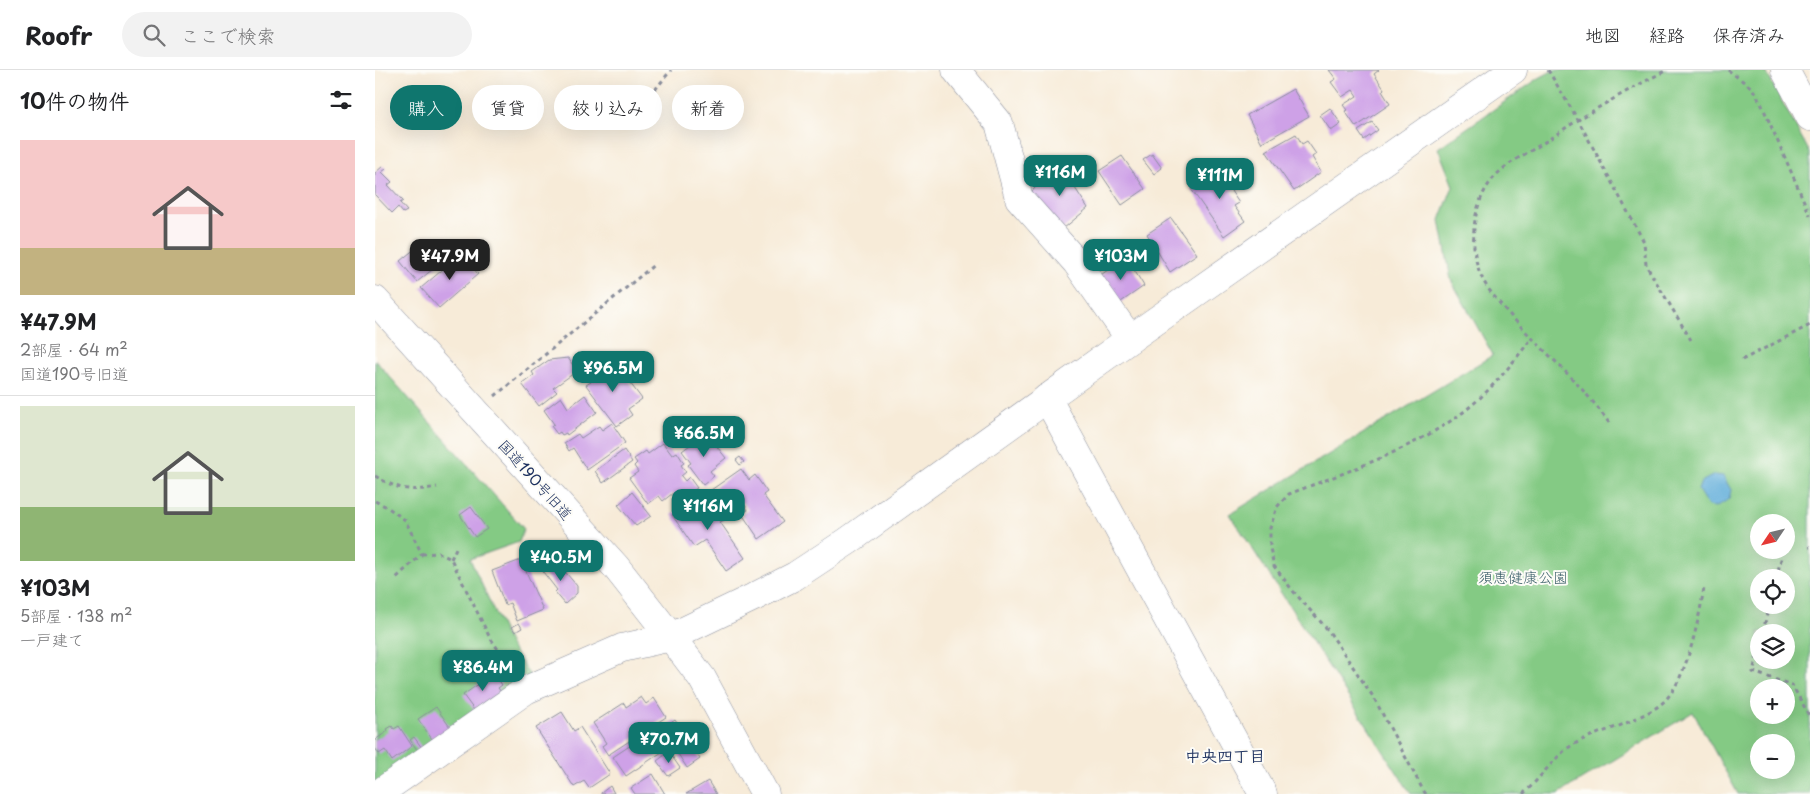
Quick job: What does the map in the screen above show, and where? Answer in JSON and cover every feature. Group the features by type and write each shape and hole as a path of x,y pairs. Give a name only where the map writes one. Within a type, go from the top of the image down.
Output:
{"street":[{"path":"956,70 999,123 1019,198 1076,262 1130,339"},
{"path":"378,794 526,690 622,648 671,637 795,576 887,513 1130,339 1513,70"},
{"path":"1785,70 1810,117"},
{"name":"国道190号旧道","path":"375,300 616,567 702,678 765,794"},
{"path":"1047,398 1263,794"}],"path":[{"path":"659,85 671,70"},
{"path":"1548,70 1578,120 1644,242 1646,265 1691,340"},
{"path":"1609,423 1594,401 1532,338 1489,290 1477,270 1473,235 1479,205 1491,181 1511,162 1578,120 1667,70"},
{"path":"1727,70 1752,88 1761,103 1810,215"},
{"path":"476,412 655,264"},
{"path":"1742,360 1810,324"},
{"path":"1426,794 1374,698 1328,630 1293,591 1274,566 1270,548 1271,528 1277,507 1289,494 1413,444 1462,413 1506,372 1532,338"},
{"path":"375,476 391,486 416,491 437,487"},
{"path":"375,501 405,520 422,554"},
{"path":"451,559 457,546"},
{"path":"395,578 422,554 439,553 451,559 489,636 526,690"},
{"path":"1523,794 1567,749 1595,733 1630,721 1661,704 1675,686 1686,659 1699,619 1704,588"},
{"path":"1754,669 1753,672 1792,684 1810,717"}],"green space":[{"name":"須恵健康公園","path":"1554,70 1765,70 1810,153 1810,794 1738,794 1693,712 1558,794 1411,794 1230,514 1493,355 1451,280 1440,220 1453,186 1438,148 1539,78"},
{"path":"375,360 524,529 519,542 470,559 509,643 530,676 375,784"}],"water":[{"path":"1714,475 1723,476 1731,490 1729,499 1716,507 1708,506 1698,490 1701,482"}],"building":[{"path":"1329,70 1379,70 1374,74 1384,89 1382,91 1390,104 1356,127 1343,105 1357,96 1353,90 1342,97 1331,82 1336,79"},
{"path":"1293,89 1309,116 1262,143 1247,115"},
{"path":"1330,108 1341,124 1331,131 1320,115"},
{"path":"1372,122 1378,130 1364,140 1358,131"},
{"path":"1296,134 1302,144 1307,141 1316,154 1312,157 1321,172 1294,191 1266,151"},
{"path":"1152,154 1162,168 1154,174 1143,160"},
{"path":"1122,156 1145,189 1122,205 1099,171"},
{"path":"1053,164 1060,175 1074,164 1086,179 1075,188 1088,208 1057,234 1031,193"},
{"path":"1225,165 1239,186 1231,191 1239,203 1234,206 1245,221 1224,236 1191,189"},
{"path":"383,166 386,169 382,172 392,182 388,185 403,201 400,203 407,211 403,213 398,207 392,213 375,195 375,173"},
{"path":"1171,218 1197,254 1170,272 1147,234"},
{"path":"427,239 436,249 440,245 449,256 417,282 400,261"},
{"path":"461,254 478,274 439,308 421,288"},
{"path":"1126,257 1144,286 1118,304 1098,277"},
{"path":"568,358 577,371 553,388 557,392 539,406 522,384 534,375 532,372 549,360"},
{"path":"603,365 606,369 611,365 617,373 621,371 642,399 628,409 632,415 617,426 586,385 591,382 587,377"},
{"path":"585,395 597,412 567,435 566,433 562,435 560,432 557,434 551,426 554,424 544,410 561,397 568,408"},
{"path":"612,423 625,443 587,470 573,448 569,451 564,443 578,434 581,438 599,426 602,430"},
{"path":"706,433 726,458 710,471 714,476 703,485 688,465 691,463 682,451"},
{"path":"663,443 672,455 677,452 684,463 681,465 686,472 681,476 685,481 689,477 697,488 679,500 673,493 663,501 659,496 648,504 629,478 638,472 634,466 637,463 634,459 646,451 648,454"},
{"path":"624,450 632,462 603,483 595,471"},
{"path":"740,457 744,462 740,465 736,460"},
{"path":"741,469 749,480 755,475 767,492 763,495 783,522 759,539 742,514 748,510 743,502 727,513 711,490"},
{"path":"632,492 651,516 636,526 618,505"},
{"path":"707,496 724,520 720,522 745,558 726,571 705,540 694,547 672,515 699,497 701,500"},
{"path":"471,507 487,529 475,537 460,515"},
{"path":"521,560 543,610 517,621 510,603 505,605 492,571"},
{"path":"556,561 577,586 577,593 565,604 543,572"},
{"path":"519,623 522,628 515,632 512,627"},
{"path":"486,674 489,679 495,674 502,685 498,688 501,692 474,710 463,695 483,681 481,677"},
{"path":"641,697 646,704 654,698 666,717 608,755 602,746 606,743 593,723 624,703 626,707"},
{"path":"436,707 452,730 434,742 418,719"},
{"path":"562,712 574,731 580,727 610,774 589,788 584,781 574,787 536,728"},
{"path":"675,720 700,759 687,768 662,729"},
{"path":"392,726 394,729 399,726 412,746 392,761 385,750 379,754 375,748 375,740"},
{"path":"655,729 668,748 626,776 613,757"},
{"path":"414,737 422,748 418,751 410,740"},
{"path":"669,752 680,768 668,776 657,761"},
{"path":"653,774 665,794 635,794 631,788"},
{"path":"708,781 716,794 686,794"},
{"path":"610,786 614,793 601,794 601,793"}],"district":[{"name":"中央四丁目","path":"1225,755"}]}
